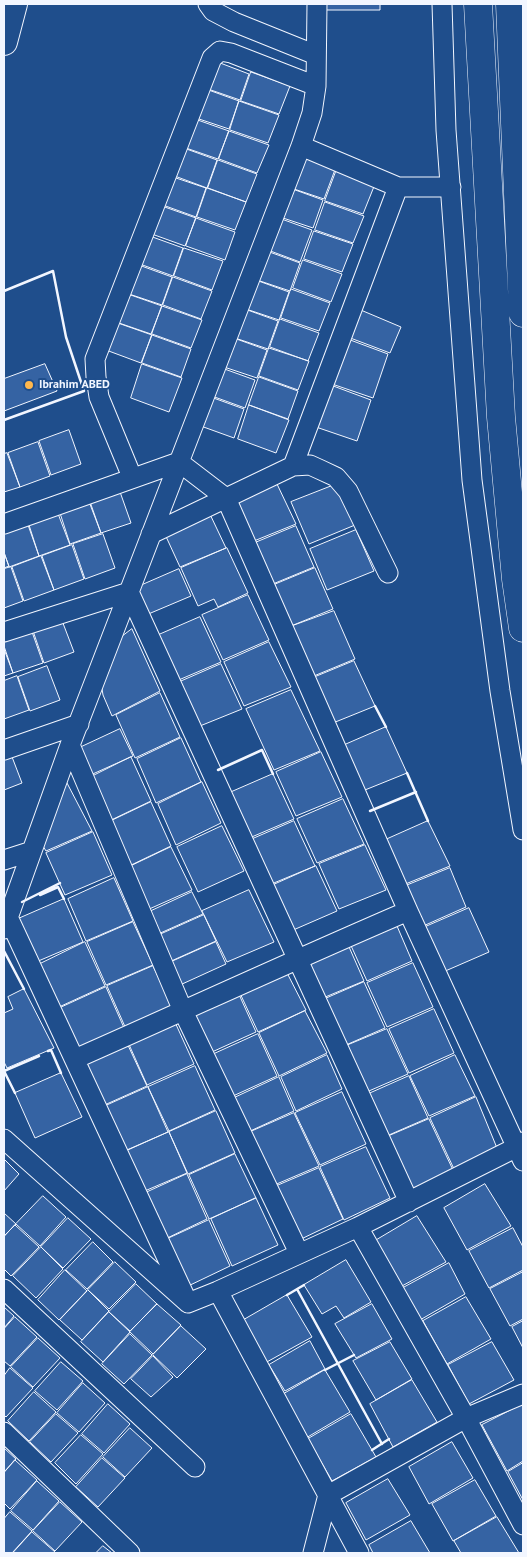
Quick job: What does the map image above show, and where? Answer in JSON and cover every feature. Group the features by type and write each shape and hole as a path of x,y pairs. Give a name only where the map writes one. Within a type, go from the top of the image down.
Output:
{"highway":[{"path":"478,4 501,418 516,579 523,628"},
{"path":"510,4 523,313"}],"main road":[{"path":"4,42 14,4"}],"street":[{"path":"208,4 213,11 234,22 316,55"},
{"path":"188,1302 75,1059 6,923 70,745 301,146 312,113 316,86 316,4"},
{"path":"442,4 446,130 472,480 500,691 523,830"},
{"path":"132,478 99,398 95,359 212,58 220,51 231,53 316,86"},
{"path":"301,146 398,187 451,186"},
{"path":"293,466 398,187"},
{"path":"4,524 179,462"},
{"path":"179,462 226,498 408,911 521,1150 218,1291 188,1302"},
{"path":"151,534 293,466 310,465 336,477 348,491 388,573"},
{"path":"4,632 129,592"},
{"path":"129,592 408,1202"},
{"path":"4,750 79,724"},
{"path":"70,745 183,1011 299,1252"},
{"path":"4,860 32,851"},
{"path":"75,1059 296,959 408,911"},
{"path":"4,1139 188,1302"},
{"path":"358,1227 466,1418 523,1525"},
{"path":"4,1289 195,1467"},
{"path":"218,1291 359,1553"},
{"path":"313,1553 328,1495 466,1418 523,1394"},
{"path":"4,1432 130,1553"}],"building":[{"path":"322,4 380,4 380,10 322,10"},
{"path":"215,61 249,74 240,100 205,88"},
{"path":"251,72 290,86 279,114 241,101"},
{"path":"203,88 239,101 229,129 193,117"},
{"path":"239,101 279,115 268,143 230,130"},
{"path":"192,118 229,131 218,159 183,147"},
{"path":"229,131 269,145 257,173 219,159"},
{"path":"181,147 217,160 207,188 172,175"},
{"path":"300,154 336,167 324,199 288,187"},
{"path":"218,160 257,174 246,202 208,188"},
{"path":"337,169 375,184 363,214 325,201"},
{"path":"170,176 206,188 196,217 160,204"},
{"path":"287,187 323,200 313,228 277,216"},
{"path":"207,188 246,202 235,230 197,217"},
{"path":"325,202 364,216 353,243 315,230"},
{"path":"159,205 196,218 185,246 149,233"},
{"path":"276,217 312,230 300,262 265,249"},
{"path":"196,218 235,232 225,260 186,246"},
{"path":"314,231 353,244 342,272 304,259"},
{"path":"147,235 183,248 173,276 137,263"},
{"path":"184,248 223,261 212,290 174,276"},
{"path":"264,250 300,263 290,291 254,279"},
{"path":"303,260 342,274 331,302 293,288"},
{"path":"136,264 172,277 162,305 126,293"},
{"path":"173,277 212,291 201,319 163,305"},
{"path":"253,279 289,292 279,320 243,308"},
{"path":"291,289 330,303 319,331 281,318"},
{"path":"125,293 162,306 151,334 116,322"},
{"path":"162,306 202,320 191,348 152,334"},
{"path":"242,308 278,321 268,349 232,337"},
{"path":"356,308 401,327 390,353 345,336"},
{"path":"280,319 319,333 308,361 270,347"},
{"path":"115,322 152,335 141,363 106,350"},
{"path":"152,335 191,349 181,377 142,363"},
{"path":"231,337 267,350 257,378 221,366"},
{"path":"345,338 388,354 373,398 329,383"},
{"path":"269,348 309,361 298,390 259,376"},
{"name":"Ibrahim ABED","path":"45,364 57,391 4,411 4,379"},
{"path":"142,364 182,378 169,412 131,398"},
{"path":"219,367 255,380 245,408 209,395"},
{"path":"259,377 298,391 288,419 249,405"},
{"path":"328,384 371,400 357,441 313,426"},
{"path":"208,396 244,409 234,438 198,425"},
{"path":"249,405 289,420 276,453 238,439"},
{"path":"69,430 81,464 51,475 39,441"},
{"path":"38,442 50,476 20,487 8,453"},
{"path":"7,453 20,487 4,492 4,454"},
{"path":"277,484 296,524 249,543 231,502"},
{"path":"337,484 355,525 309,544 291,502"},
{"path":"119,489 131,523 101,533 89,499"},
{"path":"88,499 101,533 70,544 59,510"},
{"path":"208,510 226,548 180,567 163,530"},
{"path":"57,511 70,545 39,556 28,522"},
{"path":"27,522 39,556 9,567 4,552 4,530"},
{"path":"296,526 314,567 268,586 250,545"},
{"path":"356,530 374,571 327,590 310,549"},
{"path":"103,534 115,568 85,579 73,544"},
{"path":"72,545 84,579 54,590 42,556"},
{"path":"227,548 248,593 218,607 214,599 198,606 181,568"},
{"path":"4,553 9,566 4,568"},
{"path":"41,556 54,590 24,601 12,567"},
{"path":"11,567 23,601 4,608 4,569"},
{"path":"315,568 333,609 286,628 269,587"},
{"path":"179,569 191,596 146,615 133,589"},
{"path":"248,595 269,640 223,660 202,615"},
{"path":"334,611 355,659 309,678 287,628"},
{"path":"200,617 221,662 174,682 154,637"},
{"path":"61,618 74,652 44,663 32,628"},
{"path":"31,629 43,663 13,673 4,646 4,639"},
{"path":"132,629 160,691 112,716 103,695 101,683 116,641"},
{"path":"269,642 291,687 244,706 224,662"},
{"path":"4,649 13,673 4,676"},
{"path":"354,661 375,706 328,725 308,680"},
{"path":"221,664 242,709 195,728 175,684"},
{"path":"47,666 60,700 30,711 18,677"},
{"path":"17,676 29,710 4,719 4,681"},
{"path":"291,690 320,751 274,770 246,709"},
{"path":"160,693 180,737 135,758 116,715"},
{"path":"386,727 407,773 360,792 340,747"},
{"path":"120,729 133,756 86,777 75,750"},
{"path":"181,738 201,782 156,803 137,759"},
{"path":"9,749 22,783 4,790 4,751"},
{"path":"321,752 342,797 296,816 276,772"},
{"path":"131,757 151,801 107,822 87,779"},
{"path":"273,774 294,819 247,839 227,794"},
{"path":"202,782 221,823 176,845 158,804"},
{"path":"67,783 92,831 46,851 41,843 59,791"},
{"path":"343,799 364,844 317,863 297,819"},
{"path":"151,802 171,846 127,867 107,823"},
{"path":"294,821 315,866 269,885 248,841"},
{"path":"428,821 450,866 403,885 383,841"},
{"path":"222,826 244,871 198,892 177,847"},
{"path":"93,832 112,875 65,895 46,853"},
{"path":"365,845 386,890 339,909 319,864"},
{"path":"171,847 192,890 147,910 127,868"},
{"path":"316,866 337,911 291,931 271,886"},
{"path":"450,868 466,907 421,927 403,887"},
{"path":"114,878 133,921 86,941 68,899"},
{"path":"249,890 274,942 227,962 202,911"},
{"path":"192,892 203,914 156,935 147,913"},
{"path":"64,899 83,942 36,962 18,919"},
{"path":"469,908 489,952 443,972 423,928"},
{"path":"204,915 216,941 169,962 157,936"},
{"path":"394,919 412,961 367,981 348,939"},
{"path":"133,922 153,965 106,985 87,942"},
{"path":"346,940 364,981 318,1000 300,960"},
{"path":"85,942 105,986 59,1007 40,964"},
{"path":"216,942 226,964 180,985 169,963"},
{"path":"413,963 433,1007 387,1027 367,983"},
{"path":"153,966 173,1008 126,1029 107,986"},
{"path":"284,967 306,1010 258,1032 238,989"},
{"path":"364,982 385,1028 339,1048 318,1002"},
{"path":"106,987 125,1030 79,1051 60,1008"},
{"path":"24,989 54,1048 7,1068 4,1062 4,1013 13,1009 8,997"},
{"path":"237,990 256,1032 212,1052 193,1010"},
{"path":"434,1009 454,1053 409,1073 389,1029"},
{"path":"305,1011 327,1053 279,1076 259,1033"},
{"path":"174,1020 194,1064 147,1085 127,1040"},
{"path":"387,1029 408,1074 362,1094 341,1048"},
{"path":"258,1034 277,1076 233,1096 214,1054"},
{"path":"126,1041 147,1086 100,1107 80,1062"},
{"path":"327,1055 342,1089 296,1111 281,1077"},
{"path":"455,1055 475,1096 429,1116 410,1076"},
{"path":"195,1066 215,1110 169,1131 148,1087"},
{"path":"61,1073 82,1117 35,1138 15,1093"},
{"path":"409,1076 428,1118 382,1138 364,1096"},
{"path":"279,1077 294,1111 248,1132 232,1099"},
{"path":"148,1087 168,1132 121,1153 101,1108"},
{"path":"342,1092 366,1144 320,1165 295,1113"},
{"path":"476,1097 497,1148 454,1169 430,1118"},
{"path":"216,1111 235,1153 188,1174 169,1132"},
{"path":"294,1113 319,1166 272,1186 248,1133"},
{"path":"429,1119 453,1170 406,1192 382,1139"},
{"path":"169,1132 187,1173 140,1193 121,1153"},
{"path":"366,1147 390,1198 344,1220 320,1167"},
{"path":"235,1154 256,1198 209,1219 189,1175"},
{"path":"4,1159 19,1174 4,1191"},
{"path":"319,1168 343,1219 297,1241 272,1188"},
{"path":"187,1174 207,1219 161,1241 141,1195"},
{"path":"485,1184 511,1226 467,1250 444,1208"},
{"path":"43,1196 66,1217 40,1246 16,1224"},
{"path":"256,1198 278,1245 232,1266 211,1219"},
{"path":"4,1213 16,1224 4,1236"},
{"path":"417,1216 446,1262 402,1286 375,1241"},
{"path":"68,1218 91,1239 63,1268 41,1247"},
{"path":"209,1220 230,1266 184,1288 163,1241"},
{"path":"15,1225 39,1247 11,1276 4,1269 4,1237"},
{"path":"513,1228 523,1247 523,1270 489,1288 469,1251"},
{"path":"93,1242 113,1262 87,1289 66,1270"},
{"path":"41,1247 63,1269 36,1298 13,1276"},
{"path":"346,1260 371,1302 344,1318 336,1306 322,1314 304,1285"},
{"path":"115,1262 136,1282 109,1309 88,1290"},
{"path":"449,1263 465,1294 420,1320 403,1288"},
{"path":"65,1270 87,1291 59,1320 38,1300"},
{"path":"523,1272 523,1319 510,1326 490,1289"},
{"path":"136,1284 157,1304 130,1331 109,1312"},
{"path":"88,1290 109,1311 82,1340 60,1320"},
{"path":"287,1295 312,1337 265,1363 242,1321"},
{"path":"466,1297 491,1339 447,1364 423,1321"},
{"path":"157,1304 181,1325 153,1354 130,1332"},
{"path":"372,1304 392,1339 356,1358 335,1324"},
{"path":"4,1307 14,1316 4,1328"},
{"path":"109,1312 130,1332 103,1362 81,1342"},
{"path":"15,1317 37,1337 10,1366 4,1361 4,1329"},
{"path":"523,1321 523,1348 512,1327"},
{"path":"181,1326 206,1349 177,1378 153,1355"},
{"path":"130,1334 152,1355 124,1384 102,1364"},
{"path":"38,1338 60,1358 33,1387 11,1367"},
{"path":"310,1341 325,1369 285,1391 269,1365"},
{"path":"390,1342 412,1379 376,1400 353,1361"},
{"path":"492,1342 514,1380 469,1404 448,1365"},
{"path":"153,1356 173,1377 151,1397 131,1379"},
{"path":"61,1362 83,1381 57,1410 35,1391"},
{"path":"10,1368 33,1388 6,1417 4,1415 4,1376"},
{"path":"325,1370 350,1412 306,1438 282,1395"},
{"path":"412,1380 437,1422 393,1447 370,1404"},
{"path":"83,1383 105,1403 79,1432 57,1413"},
{"path":"34,1392 56,1412 29,1441 8,1421"},
{"path":"108,1404 130,1424 104,1453 82,1434"},
{"path":"523,1404 523,1461 507,1471 482,1425"},
{"path":"56,1414 78,1433 51,1462 30,1442"},
{"path":"351,1414 376,1457 332,1481 308,1439"},
{"path":"130,1428 152,1448 125,1477 103,1457"},
{"path":"81,1435 103,1454 76,1484 55,1463"},
{"path":"452,1442 473,1478 429,1504 409,1467"},
{"path":"4,1448 16,1459 4,1472"},
{"path":"102,1458 125,1478 98,1507 76,1487"},
{"path":"15,1460 37,1480 10,1509 4,1503 4,1473"},
{"path":"523,1463 523,1500 508,1472"},
{"path":"388,1479 410,1515 366,1540 346,1503"},
{"path":"475,1480 496,1516 453,1541 432,1504"},
{"path":"37,1481 59,1501 33,1530 11,1511"},
{"path":"60,1502 82,1522 55,1551 33,1531"},
{"path":"10,1512 32,1531 12,1553 4,1553 4,1519"},
{"path":"497,1517 519,1553 461,1553 454,1541"},
{"path":"411,1521 430,1553 373,1553 369,1545"},
{"path":"32,1532 55,1552 13,1553"},
{"path":"103,1546 112,1553 96,1553"}],"wall":[{"path":"4,291 53,271 66,337 84,391 4,420"},
{"path":"375,706 386,727"},
{"path":"218,770 262,750 273,774"},
{"path":"407,773 428,821"},
{"path":"370,811 416,792"},
{"path":"22,902 60,883"},
{"path":"40,895 58,887 64,899"},
{"path":"4,951 24,989"},
{"path":"48,1051 51,1050 61,1073"},
{"path":"15,1093 4,1071 39,1056"},
{"path":"287,1295 304,1285"},
{"path":"297,1289 382,1444"},
{"path":"325,1370 354,1355"},
{"path":"372,1450 389,1439"}],"place":[{"name":"Ibrahim ABED","path":"29,385"}]}
